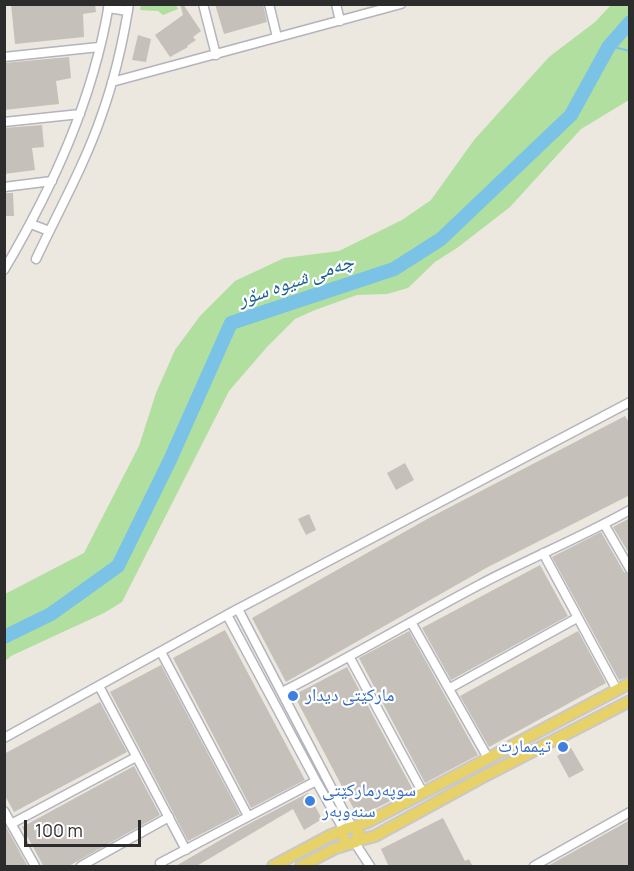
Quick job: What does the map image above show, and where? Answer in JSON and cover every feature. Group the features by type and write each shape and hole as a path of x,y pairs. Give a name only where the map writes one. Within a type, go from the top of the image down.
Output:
{"main road":[{"path":"273,867 331,835 368,822 630,683"},
{"path":"302,867 336,848 375,836 630,701"},
{"path":"350,828 343,838 354,843"}],"street":[{"path":"203,4 216,55"},
{"path":"269,4 278,37"},
{"path":"336,4 340,21"},
{"path":"112,82 401,4"},
{"path":"4,270 32,224 68,149 80,114 109,6 128,8 112,82 101,118 84,160 36,259"},
{"path":"5,56 99,47"},
{"path":"4,122 80,114"},
{"path":"4,187 52,181"},
{"path":"32,224 49,231"},
{"path":"4,252 16,251"},
{"path":"4,738 238,609 628,406"},
{"path":"282,692 350,658 411,622 630,510"},
{"path":"604,524 630,569"},
{"path":"543,554 616,690"},
{"path":"238,609 350,828"},
{"path":"227,615 316,781 350,828"},
{"path":"450,688 577,618"},
{"path":"411,622 488,758"},
{"path":"161,652 248,816"},
{"path":"350,658 423,793"},
{"path":"99,686 186,850"},
{"path":"11,824 136,757"},
{"path":"162,867 160,863 316,781"},
{"path":"4,811 35,867"},
{"path":"539,865 630,812"},
{"path":"81,867 169,817"},
{"path":"354,843 370,867"}],"green space":[{"path":"141,5 176,5 178,9 163,15 158,11 140,10"},
{"path":"611,5 629,5 629,100 581,129 510,207 435,262 408,288 387,294 357,295 295,319 229,391 122,602 5,661 5,594 84,553 139,446 156,393 175,350 200,316 235,281 284,258 339,251 402,220 431,200 474,140 549,57 595,22"}],"building":[{"path":"11,4 95,4 96,12 83,14 84,37 15,44"},
{"path":"180,4 183,4 201,31 193,37 196,40 188,47 170,57 155,35 183,15"},
{"path":"215,4 263,4 267,22 224,34"},
{"path":"138,35 151,39 146,62 132,60"},
{"path":"69,57 71,78 56,81 59,104 4,110 4,63"},
{"path":"42,125 44,147 32,148 35,170 4,174 4,128"},
{"path":"4,193 13,193 14,216 4,216"},
{"path":"625,416 630,424 630,495 488,567 286,682 252,618 429,518"},
{"path":"405,463 414,480 396,490 387,473"},
{"path":"309,514 316,530 306,535 298,519"},
{"path":"630,518 630,555 613,527"},
{"path":"601,532 624,572 630,575 630,676 619,680 552,557"},
{"path":"540,565 568,616 451,680 422,628"},
{"path":"225,630 305,780 251,808 173,658"},
{"path":"409,631 478,755 425,783 359,658"},
{"path":"578,631 606,683 489,747 460,696"},
{"path":"161,665 240,814 188,841 110,692"},
{"path":"347,667 413,790 358,817 294,695"},
{"path":"100,702 127,752 14,812 4,794 4,754"},
{"path":"571,748 584,770 569,778 557,756"},
{"path":"134,766 160,815 67,867 44,867 22,827"},
{"path":"308,793 322,819 304,830 293,809 195,867 174,867 241,828"},
{"path":"443,818 465,861 469,859 473,867 389,867 381,849"},
{"path":"630,820 630,867 546,867 614,829"},
{"path":"4,825 6,827 28,867 4,867"}],"waterway":[{"name":"چەمی شیوە سۆر","path":"4,637 51,614 118,566 170,460 231,323 394,269 441,239 571,115 609,46 630,22"},
{"path":"609,46 630,51"}],"place":[{"name":"مارکێتی دیدار","path":"293,696"},
{"name":"تیممارت","path":"563,747"},
{"name":"سوپەرمارکێتی سنەوبەر","path":"310,801"}]}
